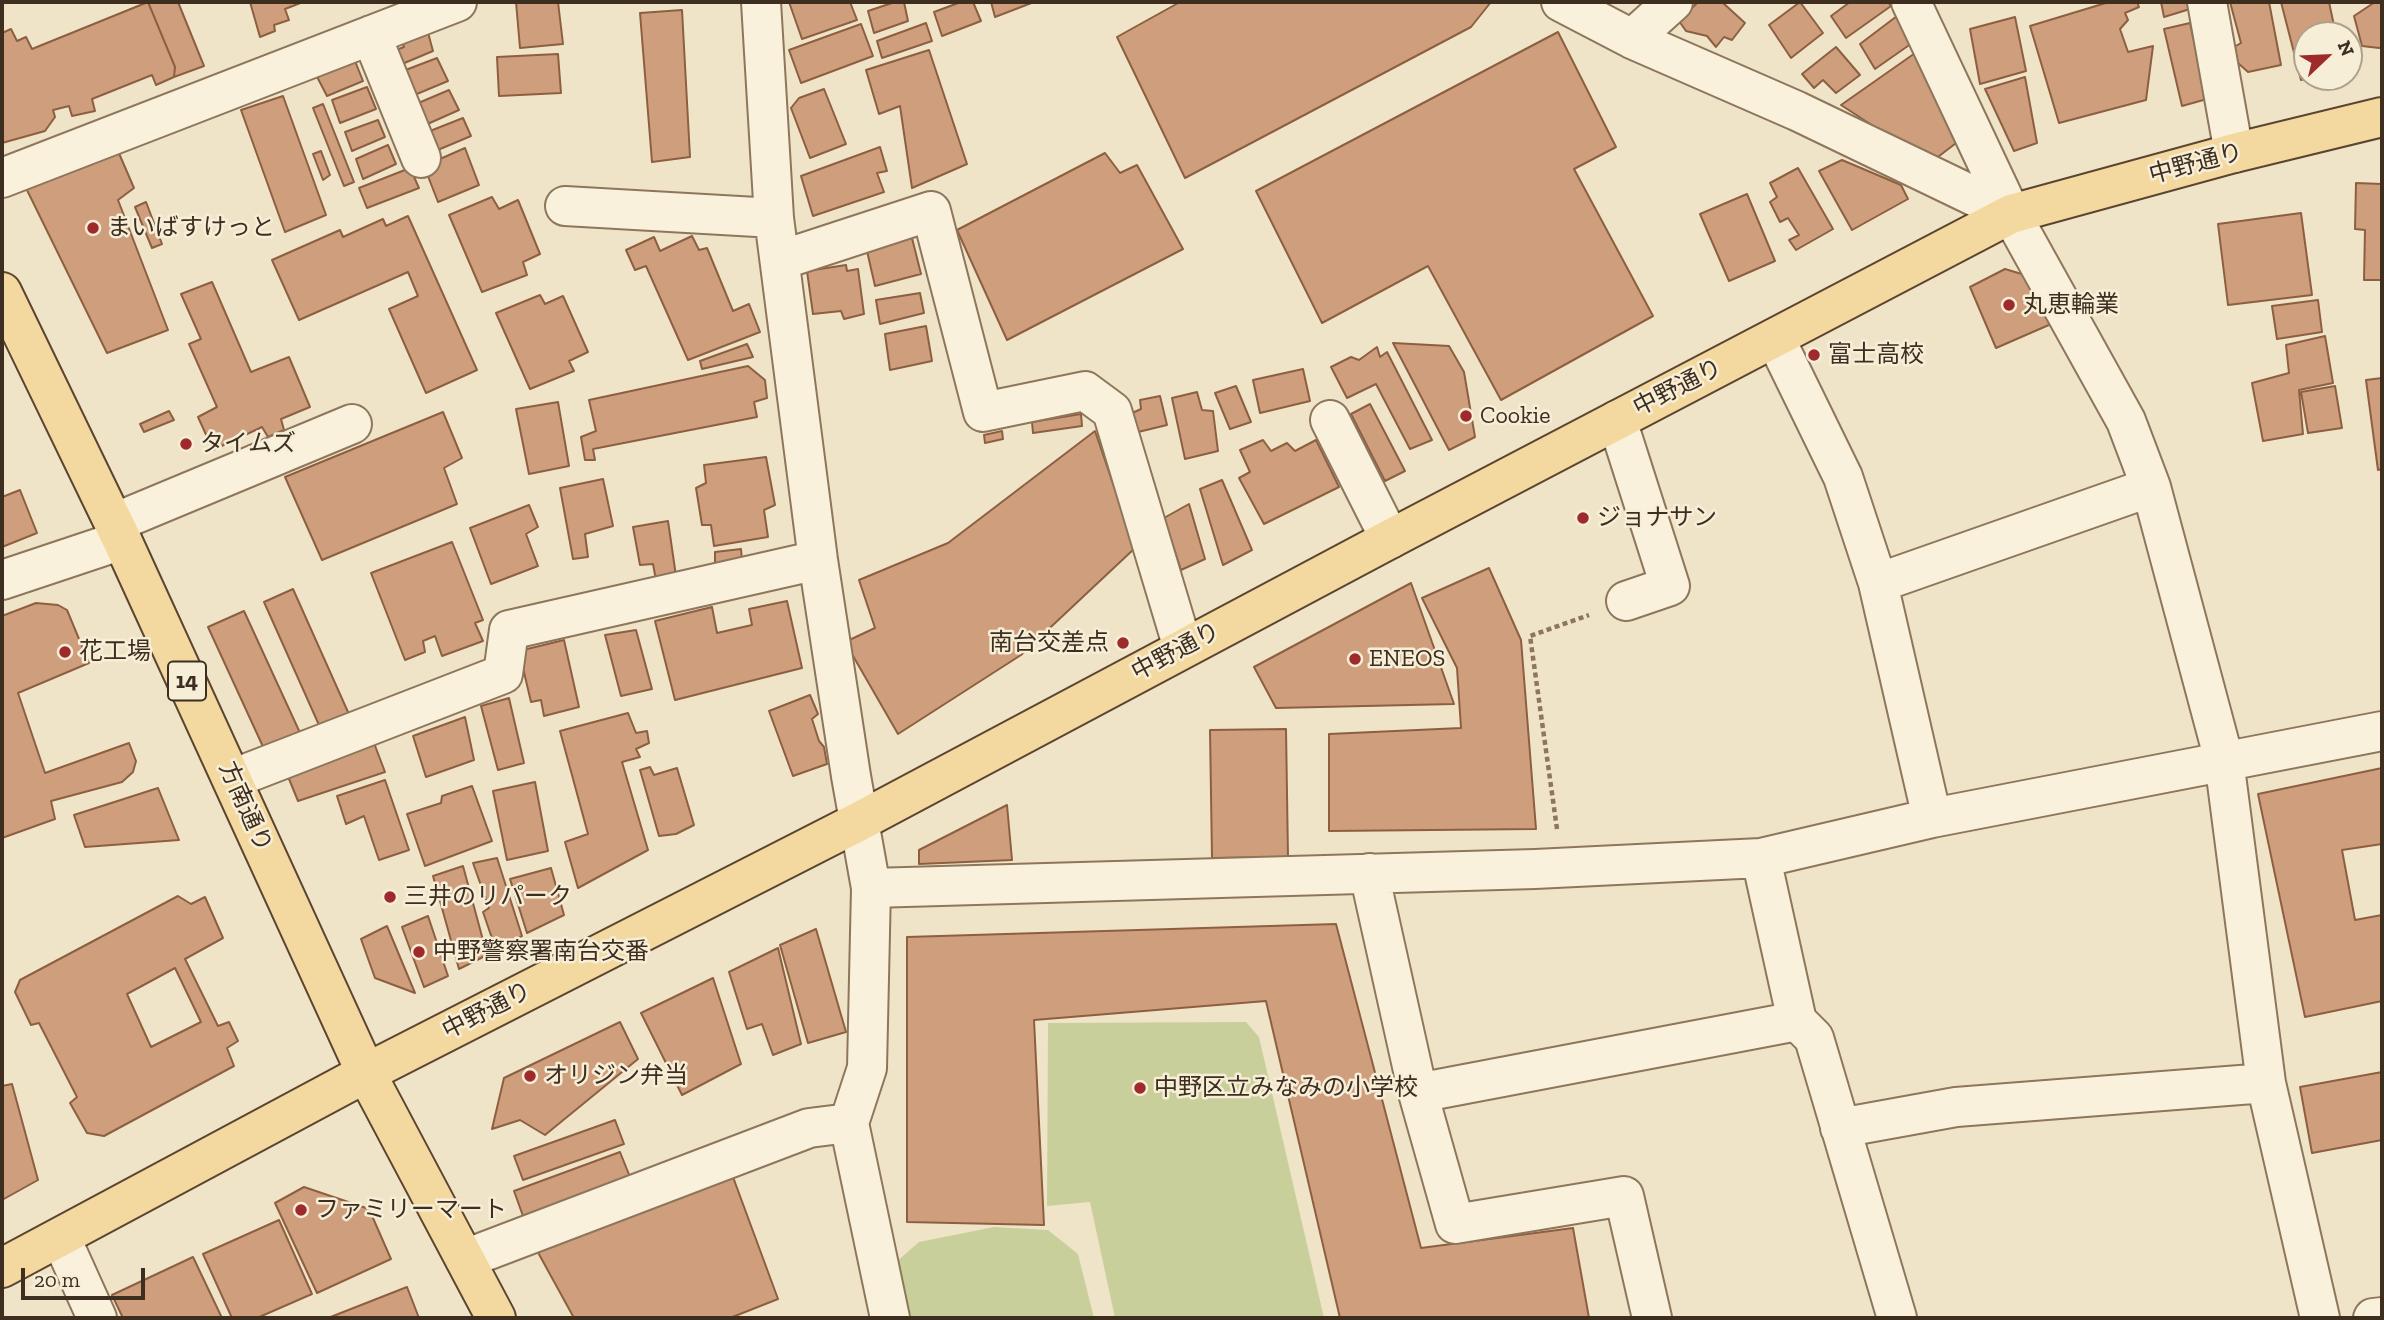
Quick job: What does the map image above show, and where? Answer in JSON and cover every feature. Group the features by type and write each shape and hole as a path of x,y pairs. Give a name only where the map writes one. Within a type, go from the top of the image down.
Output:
{"main road":[{"name":"中野通り","path":"2,1268 366,1073 860,821 1183,648 2011,214 2234,153 2382,117"},
{"name":"方南通り","path":"7,315 118,532 366,1073 496,1318"}],"street":[{"path":"2,178 457,2"},
{"path":"761,2 774,218 818,560 860,821 870,905 867,1069 849,1123 890,1318"},
{"path":"1561,2 1632,39 1797,111 2011,214"},
{"path":"1632,39 1673,2"},
{"path":"1911,2 2011,214 2126,421 2151,488 2224,760 2266,1083 2320,1318"},
{"path":"2207,2 2234,153"},
{"path":"371,35 421,158"},
{"path":"565,206 774,218"},
{"path":"781,260 931,211 983,412 1085,391 1112,411 1183,648"},
{"path":"1775,338 1843,477 1878,583 1931,818"},
{"path":"1330,420 1390,539"},
{"path":"1616,420 1670,586 1626,601"},
{"path":"2,580 118,532 352,424"},
{"path":"1878,583 2151,488"},
{"path":"232,779 503,674 509,630 818,560"},
{"path":"870,905 1369,873 1562,868 1761,858 1931,818 2382,731"},
{"path":"1761,858 1797,1021 1814,1038 1898,1318"},
{"path":"1369,873 1418,1093 1455,1224 1624,1196 1651,1318"},
{"path":"1418,1093 1797,1021"},
{"path":"1840,1128 1956,1107 2266,1083"},
{"path":"465,1259 809,1128 849,1123"},
{"path":"61,1238 97,1318"},
{"path":"2373,1318 2382,1317"}],"path":[{"path":"1562,868 1530,636 1626,601"}],"green space":[{"path":"1246,1022 1259,1037 1324,1318 1115,1318 1090,1202 1047,1206 1048,1023"},
{"path":"994,1227 1048,1230 1078,1254 1094,1318 892,1318 895,1263 919,1242"}],"building":[{"path":"148,2 175,67 174,77 156,85 152,75 92,99 95,111 72,116 69,106 53,110 55,117 45,131 2,143 2,33 11,29 17,41 26,37 32,49"},
{"path":"148,2 178,2 204,66 174,77 175,67"},
{"path":"250,2 303,2 285,9 289,20 274,25 275,31 260,37"},
{"path":"516,2 558,2 563,44 520,48"},
{"path":"789,2 850,2 857,20 802,39"},
{"path":"895,2 904,2 908,21 874,33 868,11"},
{"path":"961,2 973,2 981,21 942,36 934,12"},
{"path":"991,2 1034,2 995,17"},
{"path":"1180,2 1491,2 1471,27 1185,178 1117,37"},
{"path":"1698,2 1722,2 1745,23 1732,40 1724,37 1716,47 1707,36 1686,31 1679,21"},
{"path":"1800,2 1823,33 1791,58 1769,25"},
{"path":"1850,2 1888,2 1891,6 1846,38 1831,16"},
{"path":"2109,2 2137,2 2139,7 2125,13 2128,20 2120,29 2128,52 2153,46 2146,100 2059,123 2030,26"},
{"path":"2161,2 2188,2 2190,9 2164,17"},
{"path":"2230,2 2269,2 2281,65 2248,72 2238,63 2234,47 2241,43"},
{"path":"2281,2 2329,2 2333,21 2293,21 2293,49"},
{"path":"2375,2 2382,2 2382,47 2363,46 2363,21 2355,21 2354,16"},
{"path":"682,10 690,157 652,162 640,13"},
{"path":"1897,16 1915,41 1875,69 1860,44"},
{"path":"2015,17 2026,71 1980,84 1970,29"},
{"path":"926,23 932,41 882,58 877,41"},
{"path":"2190,23 2207,99 2182,106 2164,29"},
{"path":"861,24 873,56 801,83 789,50"},
{"path":"427,29 433,51 402,64 396,50 404,47 401,38"},
{"path":"1558,32 1616,147 1574,169 1653,316 1501,400 1428,266 1322,323 1256,191"},
{"path":"1836,47 1860,75 1836,93 1823,80 1814,88 1802,74"},
{"path":"929,50 967,164 912,188 900,106 879,114 866,70"},
{"path":"1918,51 1964,137 1930,163 1841,105"},
{"path":"558,54 561,93 499,96 497,57"},
{"path":"437,58 448,81 412,96 403,71"},
{"path":"355,61 363,81 327,96 314,71 333,65 336,69"},
{"path":"2025,77 2037,143 2014,151 1985,89"},
{"path":"367,87 376,109 340,123 332,100"},
{"path":"824,89 846,144 810,158 791,108 799,98"},
{"path":"449,90 459,110 423,126 416,104"},
{"path":"283,96 326,215 285,232 241,110"},
{"path":"323,104 354,182 344,186 313,108"},
{"path":"463,118 471,136 433,152 425,133"},
{"path":"378,120 385,137 352,151 345,132"},
{"path":"388,145 396,164 363,179 356,159"},
{"path":"880,147 887,171 877,173 884,192 813,216 801,176"},
{"path":"465,148 479,185 438,202 424,166"},
{"path":"118,151 134,188 118,200 168,330 107,353 25,186"},
{"path":"321,151 330,175 323,180 313,154"},
{"path":"1105,153 1120,173 1137,165 1183,249 1007,340 957,230"},
{"path":"1842,160 1901,185 1908,199 1852,230 1819,171"},
{"path":"410,168 419,188 367,208 359,188"},
{"path":"1798,168 1833,229 1796,250 1789,240 1799,235 1788,218 1780,222 1770,202 1777,197 1770,183"},
{"path":"2356,183 2382,184 2382,280 2364,280 2365,230 2355,229"},
{"path":"1747,194 1775,261 1729,281 1700,214"},
{"path":"492,197 499,209 518,200 540,254 523,262 527,275 482,292 449,215"},
{"path":"146,202 162,244 152,248 135,207"},
{"path":"2301,213 2312,295 2228,305 2218,224"},
{"path":"408,216 477,370 426,393 389,309 418,296 408,272 299,320 272,260 340,230 343,237 383,219 386,226"},
{"path":"692,236 699,250 707,248 733,311 749,304 760,332 688,360 646,266 635,270 626,250 654,237 660,251"},
{"path":"912,238 921,274 875,286 867,251"},
{"path":"846,265 847,271 858,269 864,314 844,319 841,311 813,314 807,271"},
{"path":"2005,269 2035,278 2058,321 1996,348 1970,287"},
{"path":"212,282 251,372 289,357 310,407 281,419 284,430 268,437 262,427 213,450 198,417 217,407 189,344 201,339 181,294"},
{"path":"920,293 924,313 880,324 876,300"},
{"path":"540,295 545,304 563,296 588,352 569,361 574,371 530,389 496,313"},
{"path":"2318,300 2322,332 2277,339 2272,306"},
{"path":"926,326 932,361 890,370 885,334"},
{"path":"2325,336 2333,383 2299,390 2303,434 2263,441 2252,383 2289,373 2286,345"},
{"path":"1393,343 1449,346 1464,372 1475,437 1449,450"},
{"path":"747,344 753,357 702,369 700,361"},
{"path":"1377,347 1380,357 1387,352 1432,440 1410,449 1376,384 1347,398 1331,367 1351,357 1359,360"},
{"path":"748,366 765,380 767,398 754,402 757,417 593,449 595,460 585,460 581,437 596,431 589,400"},
{"path":"1303,369 1310,401 1260,413 1253,380"},
{"path":"2382,378 2382,469 2378,470 2366,380"},
{"path":"1236,386 1251,422 1230,429 1215,393"},
{"path":"2335,386 2342,428 2308,433 2301,392"},
{"path":"1197,392 1202,410 1213,411 1218,451 1185,459 1172,398"},
{"path":"1160,396 1167,425 1134,433 1130,414 1141,409 1140,400"},
{"path":"558,402 569,466 529,474 516,409"},
{"path":"1370,404 1405,471 1385,481 1351,414"},
{"path":"169,411 174,420 144,432 140,424"},
{"path":"443,412 462,458 444,468 457,504 322,560 285,477"},
{"path":"1081,414 1082,426 1033,433 1032,422"},
{"path":"1002,431 1003,439 985,443 984,435"},
{"path":"1095,431 1135,548 1021,655 898,734 845,642 875,628 859,580 948,543"},
{"path":"1263,440 1271,451 1287,443 1295,451 1316,440 1339,487 1264,524 1239,478 1250,472 1240,450"},
{"path":"766,457 775,505 764,510 768,537 714,546 711,525 702,525 696,488 706,483 704,465"},
{"path":"603,479 613,526 585,534 588,557 573,559 560,488"},
{"path":"1222,480 1252,550 1223,565 1200,489"},
{"path":"20,490 37,533 2,547 2,497"},
{"path":"1189,504 1205,559 1181,570 1164,518"},
{"path":"529,505 538,527 526,534 538,566 491,584 470,528"},
{"path":"668,521 676,576 656,580 653,564 640,565 633,527"},
{"path":"452,542 483,620 475,623 483,641 442,656 435,636 423,641 425,652 405,660 371,573"},
{"path":"741,549 742,560 715,565 715,552"},
{"path":"1489,568 1521,640 1536,829 1329,831 1329,734 1461,728 1457,668 1422,598"},
{"path":"1411,583 1454,704 1276,708 1254,667"},
{"path":"293,589 352,721 323,734 264,602"},
{"path":"787,601 802,668 675,700 655,621 712,607 717,633 752,625 749,609"},
{"path":"36,603 58,605 67,610 89,663 18,693 45,773 129,743 136,761 133,772 122,782 51,801 55,819 2,838 2,616"},
{"path":"244,611 301,735 265,751 208,627"},
{"path":"636,630 652,689 621,696 605,635"},
{"path":"564,640 579,707 544,716 541,700 531,702 519,651"},
{"path":"810,695 818,714 812,719 819,741 824,747 827,764 793,776 769,711"},
{"path":"509,698 524,763 498,770 481,706"},
{"path":"628,713 636,733 647,731 649,743 636,749 640,757 622,762 648,850 578,888 565,842 588,834 560,731"},
{"path":"465,717 474,760 426,777 413,736"},
{"path":"1286,729 1288,857 1212,858 1210,730"},
{"path":"374,743 385,772 298,801 287,774"},
{"path":"650,767 654,775 677,768 694,825 676,834 659,836 640,770"},
{"path":"2382,768 2382,844 2342,850 2355,920 2382,915 2382,1001 2305,1017 2258,794"},
{"path":"385,780 409,850 379,860 364,816 346,824 337,796"},
{"path":"535,782 548,851 507,860 493,791"},
{"path":"472,786 492,841 425,866 407,814 441,803 442,796"},
{"path":"158,788 179,840 85,847 74,815"},
{"path":"1007,805 1012,860 919,864 919,850"},
{"path":"497,858 522,936 495,947 483,912 489,908 473,863"},
{"path":"463,866 487,955 459,969 433,876"},
{"path":"551,868 564,915 527,933 510,879"},
{"path":"178,896 191,904 205,897 223,938 185,959 218,1026 229,1022 238,1041 227,1048 234,1066 104,1136 87,1133 70,1103 77,1097 39,1023 31,1025 15,992 20,980","holes":["175,968 201,1022 151,1047 127,994"]},
{"path":"428,916 448,976 424,987 402,927"},
{"path":"1336,924 1421,1248 1573,1228 1589,1318 1340,1318 1266,1001 1034,1020 1044,1225 907,1222 907,937"},
{"path":"387,926 415,993 375,978 361,939"},
{"path":"816,929 846,1032 808,1043 780,945"},
{"path":"778,948 801,1044 773,1055 762,1024 747,1029 729,972"},
{"path":"713,978 741,1064 682,1095 641,1013"},
{"path":"620,1022 638,1059 545,1135 520,1120 492,1129 504,1078"},
{"path":"2382,1072 2382,1140 2312,1153 2300,1087"},
{"path":"12,1084 38,1180 2,1200 2,1086"},
{"path":"615,1120 624,1144 523,1180 514,1156"},
{"path":"620,1152 630,1177 523,1216 514,1191"},
{"path":"733,1177 778,1299 730,1318 574,1318 535,1247"},
{"path":"304,1187 369,1209 391,1259 317,1293 275,1203"},
{"path":"279,1220 312,1294 257,1318 232,1318 203,1254"},
{"path":"193,1257 222,1318 123,1318 112,1295"},
{"path":"407,1287 419,1318 328,1318"}],"place":[{"name":"まいばすけっと","path":"93,228"},
{"name":"丸恵輪業","path":"2009,305"},
{"name":"富士高校","path":"1814,355"},
{"name":"Cookie","path":"1466,416"},
{"name":"タイムズ","path":"186,444"},
{"name":"ジョナサン","path":"1583,518"},
{"name":"南台交差点","path":"1123,643"},
{"name":"花工場","path":"65,652"},
{"name":"ENEOS","path":"1355,659"},
{"name":"三井のリパーク","path":"390,897"},
{"name":"中野警察署南台交番","path":"419,952"},
{"name":"オリジン弁当","path":"530,1076"},
{"name":"中野区立みなみの小学校","path":"1140,1088"},
{"name":"ファミリーマート","path":"301,1210"}]}
